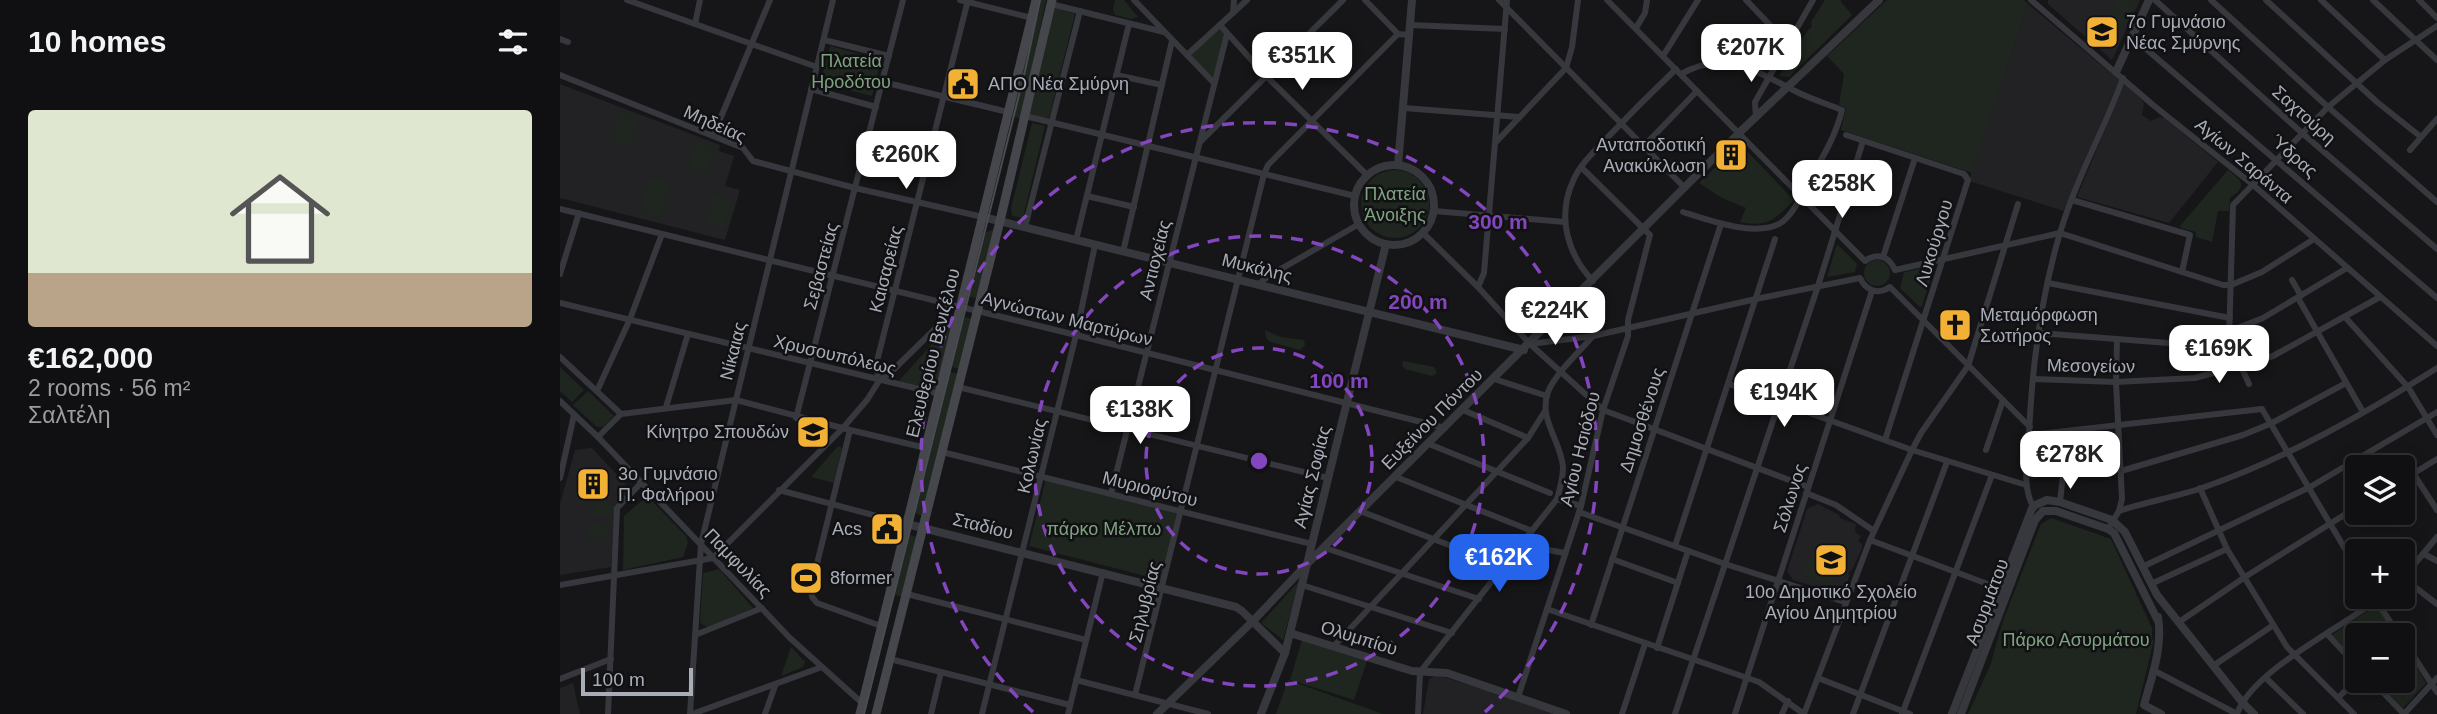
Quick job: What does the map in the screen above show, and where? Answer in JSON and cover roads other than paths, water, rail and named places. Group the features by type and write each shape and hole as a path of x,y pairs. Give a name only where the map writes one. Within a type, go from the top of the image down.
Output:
{"main road":[{"name":"Ελευθερίου Βενιζέλου","path":"860,714 1036,0"},
{"name":"Ελευθερίου Βενιζέλου","path":"875,714 1000,221 1051,2"}],"street":[{"path":"627,0 817,67"},
{"path":"695,24 700,0"},
{"path":"713,136 770,0"},
{"name":"Νίκαιας","path":"691,714 701,544 833,0"},
{"name":"Σεβαστείας","path":"796,418 903,0"},
{"path":"1134,0 1214,83"},
{"path":"1233,13 1234,0"},
{"path":"1187,55 1247,0"},
{"path":"1199,143 1343,0"},
{"path":"1365,0 1398,34 1409,35"},
{"path":"1398,165 1412,0"},
{"path":"1499,0 1507,4 1685,188"},
{"path":"1496,142 1566,68 1572,47 1578,0"},
{"path":"1607,0 1865,261 1873,256 1883,257 1893,264 1895,270 2060,233 2231,285 2271,266 2314,239"},
{"path":"1636,28 1645,13 1647,0"},
{"path":"1663,56 1698,0"},
{"path":"1746,0 1787,43"},
{"path":"1756,118 1755,102 1813,0"},
{"name":"Ευξείνου Πόντου","path":"1157,714 1255,623 1307,564 1360,511 1739,133 1879,0"},
{"name":"Αγίων Σαράντα","path":"2031,0 2252,184 2437,346"},
{"path":"2149,0 2132,37 2060,233 2039,333 2026,485 2033,506 2040,513 2056,511 2110,524 2158,621"},
{"name":"Σαχτούρη","path":"2155,0 2302,133 2437,249"},
{"path":"2211,0 2437,202"},
{"path":"2266,0 2377,103 2421,136"},
{"path":"2321,0 2385,60"},
{"path":"2373,0 2437,60"},
{"path":"2419,0 2437,18"},
{"path":"965,1 1032,18"},
{"name":"Καισαρείας","path":"879,381 876,365 965,1"},
{"path":"1051,2 1164,33"},
{"path":"1478,287 1484,273 1507,4"},
{"path":"1025,227 1080,11"},
{"path":"1076,240 1129,24"},
{"path":"1220,25 1265,75 1367,175"},
{"path":"1410,25 1505,29"},
{"path":"2249,384 2231,346 2233,205 2328,107 2385,60 2437,26"},
{"name":"Αντιοχείας","path":"1111,494 1227,34"},
{"name":"Σηλυβρίας","path":"1135,695 1264,174 1268,165 1398,34"},
{"name":"Ύδρας","path":"2132,37 2437,298"},
{"path":"560,39 568,42"},
{"path":"824,40 889,56"},
{"path":"1123,251 1172,41"},
{"path":"1593,281 1577,262 1568,240 1565,222 1569,191 1581,167 1621,123 1678,72 1716,63 1740,66 1769,76 1842,110 1829,147 1800,197 1780,223 1748,229 1683,212"},
{"name":"Μηδείας","path":"560,75 743,148 753,161 855,188 983,217"},
{"path":"1116,75 1162,85"},
{"path":"883,82 1008,112"},
{"path":"811,89 876,107"},
{"path":"1644,146 1697,91"},
{"path":"1404,108 1519,117"},
{"path":"1024,116 1355,196"},
{"path":"2410,150 2437,118"},
{"name":"Λυκούργου","path":"1846,135 1964,174 1968,180 1885,440"},
{"path":"1675,714 1818,286 1863,141"},
{"path":"1883,257 1915,158"},
{"path":"1398,165 1412,169 1424,178 1432,192 1434,211 1423,233 1406,243 1386,244 1370,237 1359,224 1354,212 1355,196 1367,175 1379,168 1398,165"},
{"path":"1581,167 1644,230"},
{"path":"1087,196 1134,207"},
{"path":"2072,200 2190,235 2182,272"},
{"path":"1547,608 1747,677 1766,685 1804,714 1844,602 1912,450 1968,366 2018,204"},
{"name":"Αγνώστων Μαρτύρων","path":"560,209 1445,428"},
{"path":"1434,211 1565,222"},
{"path":"560,274 579,213"},
{"name":"Μυκάλης","path":"983,217 1369,312 1527,347"},
{"name":"Δημοσθένους","path":"1591,625 1721,223"},
{"path":"1258,285 1267,277 1359,224"},
{"name":"Αγίου Ησιόδου","path":"1518,697 1580,509 1603,410 1629,328 1628,320 1650,235 1644,230"},
{"path":"1423,233 1478,287 1527,347 1562,371 1603,410 1756,467 1807,490 1874,531"},
{"path":"597,391 630,318 662,234"},
{"path":"1675,546 1775,239"},
{"name":"Αγίας Σοφίας","path":"1261,714 1285,653 1386,244"},
{"name":"Κολωνίας","path":"982,714 1042,477 1095,245"},
{"path":"2039,333 2185,346 2263,318 2347,268"},
{"path":"1527,347 1593,337 1860,278 1871,291 1881,292 1890,287 2030,427"},
{"path":"2292,280 2363,412"},
{"path":"2048,283 2230,318"},
{"name":"Σόλωνος","path":"1735,714 1871,291"},
{"name":"Μεσογείων","path":"2034,379 2116,382 2184,380 2273,356 2380,297"},
{"name":"Χρυσουπόλεως","path":"560,303 940,394"},
{"path":"560,585 713,558 842,429 879,381 939,325 945,303"},
{"path":"2345,317 2408,387 2437,435"},
{"path":"666,407 688,334"},
{"path":"1418,714 1420,672 1557,499 1563,468 1546,411 1548,390 1593,337"},
{"path":"2110,524 2119,511 2122,499 2116,382 2117,339"},
{"path":"560,357 621,414"},
{"path":"2119,511 2200,488 2288,453 2408,387 2437,368"},
{"path":"1494,379 1547,396"},
{"path":"2121,471 2272,424 2346,383"},
{"path":"1729,384 1947,462 2026,485"},
{"path":"958,387 1328,478"},
{"path":"598,437 621,414 736,400 796,418 926,448"},
{"path":"1986,450 2003,400"},
{"name":"Παμφυλίας","path":"560,401 762,608 863,703"},
{"path":"2029,435 2262,409 2345,549"},
{"path":"1463,410 1528,438"},
{"path":"1334,646 1528,438 1546,411"},
{"path":"2142,567 2310,487 2437,412"},
{"path":"560,478 574,415"},
{"path":"850,430 811,588 812,597 817,603 881,626"},
{"path":"1429,444 1550,493"},
{"name":"Μυριοφύτου","path":"942,452 1312,544"},
{"path":"2415,472 2437,459"},
{"path":"1853,714 1947,462"},
{"path":"2060,502 2064,466"},
{"path":"1818,678 1905,713 1992,475"},
{"path":"2415,476 2437,510"},
{"path":"1396,477 1532,531"},
{"path":"608,714 617,508 641,483"},
{"path":"2200,488 2217,530 2272,625 2295,656 2354,714"},
{"name":"Σταδίου","path":"779,490 1236,607 1285,653"},
{"path":"1557,499 1688,551 1844,602"},
{"path":"2033,506 2047,500 2060,502 2125,532 2157,595 2254,714"},
{"name":"Ασυρμάτου","path":"1952,714 2033,506"},
{"path":"1360,511 1504,566"},
{"name":"Ασυρμάτου","path":"1961,714 2040,513"},
{"path":"2179,622 2345,515"},
{"path":"1314,533 1321,539 1333,539"},
{"path":"2415,564 2437,537"},
{"path":"1525,540 1548,550 1565,553"},
{"path":"1870,540 2001,589"},
{"path":"1325,548 1479,599"},
{"path":"2149,580 2227,549"},
{"path":"1657,648 1688,551"},
{"path":"2424,554 2437,561"},
{"path":"1612,559 1678,583"},
{"path":"1068,714 1103,572"},
{"path":"2149,580 2160,639 2143,709 2161,714"},
{"path":"1302,585 1452,633"},
{"path":"2415,587 2437,604"},
{"path":"907,594 1086,640"},
{"path":"695,635 762,608"},
{"path":"2153,670 2237,714 2242,702 2266,678 2362,609"},
{"path":"2213,666 2272,625"},
{"name":"Ολυμπίου","path":"1290,633 1420,672 1447,673 1566,714"},
{"path":"2327,634 2345,653"},
{"path":"1622,714 1645,644"},
{"path":"560,679 611,659"},
{"path":"890,659 1070,705"},
{"path":"2415,659 2437,692"},
{"path":"691,714 822,667"},
{"path":"931,714 941,672"},
{"path":"2266,678 2303,714"},
{"path":"2384,693 2404,714 2437,678"},
{"path":"1076,680 1168,704 1183,711 1208,714"},
{"path":"765,714 775,685"},
{"path":"2338,698 2345,691"},
{"path":"1782,714 1788,701"},
{"path":"863,703 875,714"}],"tram line":[{"path":"864,714 1025,71 1040,0"}],"place":[{"name":"7ο Γυμνάσιο Νέας Σμύρνης","path":"2102,32"},
{"name":"ΑΠΟ Νέα Σμύρνη","path":"963,84"},
{"name":"Ανταποδοτική Ανακύκλωση","path":"1731,155"},
{"name":"Μεταμόρφωση Σωτήρος","path":"1955,325"},
{"name":"Κίνητρο Σπουδών","path":"813,432"},
{"name":"3ο Γυμνάσιο Π. Φαλήρου","path":"593,484"},
{"name":"Acs","path":"887,529"},
{"name":"10ο Δημοτικό Σχολείο Αγίου Δημητρίου","path":"1831,560"},
{"name":"8former","path":"806,578"}],"park label":[{"name":"Πλατεία Ηροδότου","path":"851,71"},
{"name":"Πλατεία Άνοιξης","path":"1395,204"},
{"name":"πάρκο Μέλπω","path":"1104,529"},
{"name":"Πάρκο Ασυρμάτου","path":"2076,640"}]}
